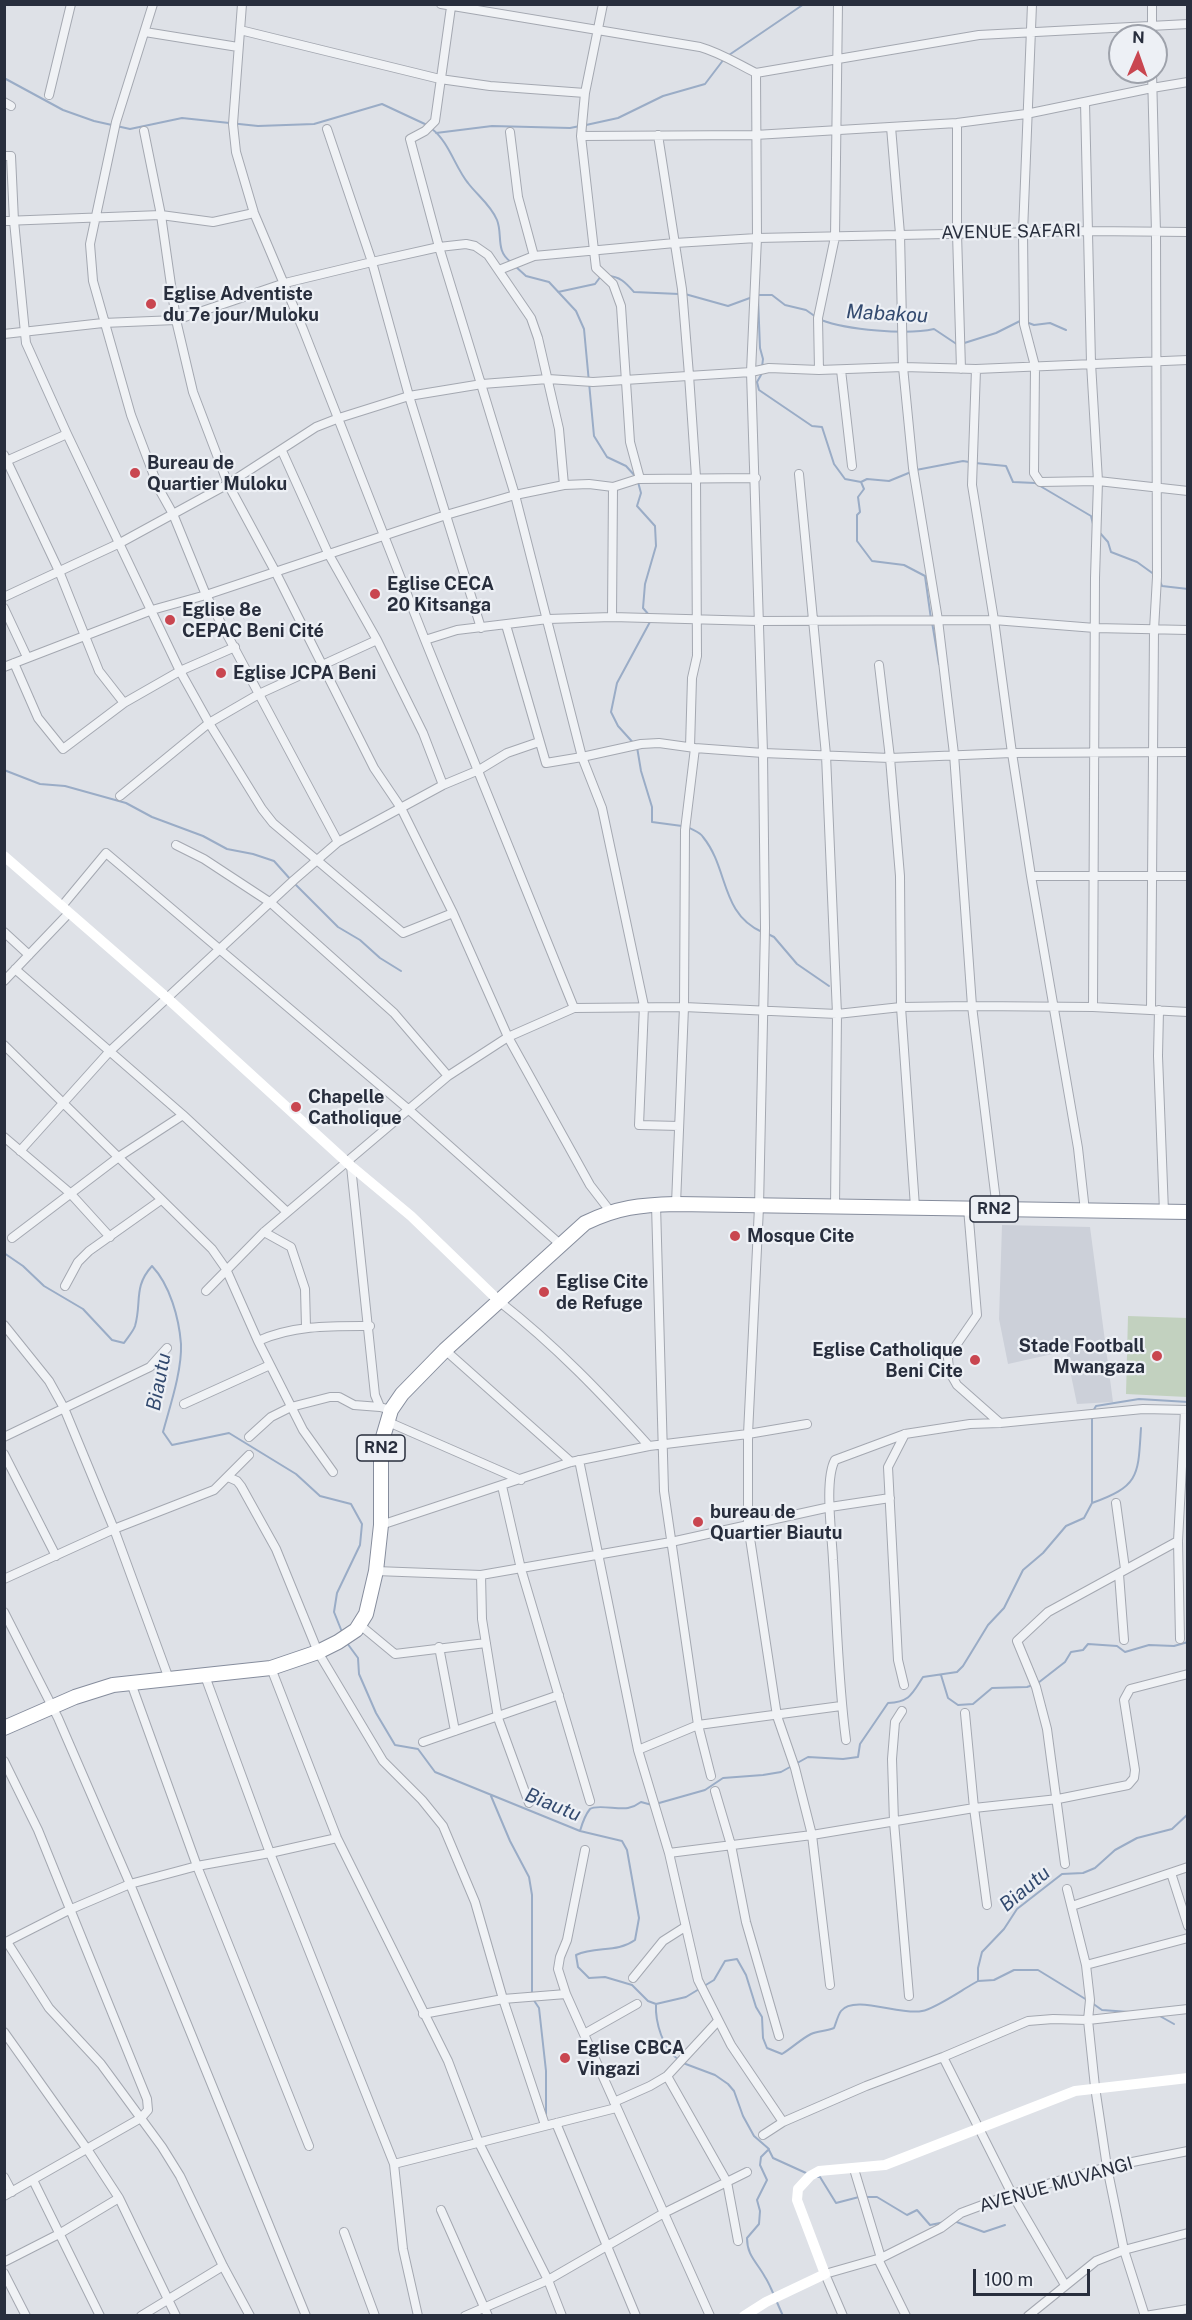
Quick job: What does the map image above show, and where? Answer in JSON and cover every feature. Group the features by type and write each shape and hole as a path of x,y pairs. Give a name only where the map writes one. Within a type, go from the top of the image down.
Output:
{"highway":[{"name":"RN2","path":"4,1728 52,1706 96,1690 131,1683 272,1668 318,1652 344,1639 360,1625 372,1592 376,1571 381,1525 381,1443 386,1413 445,1350 585,1222 610,1211 676,1204 1188,1212"}],"street":[{"path":"49,95 71,4"},
{"path":"153,4 116,122 90,244 93,281 103,323 131,415 159,489 173,514 206,595 338,842"},
{"path":"242,4 233,123 236,152 254,213 339,418 424,640 479,770 574,1008"},
{"path":"441,4 700,47 722,53 732,61 756,72 979,35 1108,27"},
{"path":"493,14 496,4"},
{"path":"603,4 585,93 581,129 596,268 613,284 621,306 630,442 640,479"},
{"path":"819,370 818,318 835,237 838,4"},
{"path":"1032,4 1023,232 1024,322 1035,366 1034,473 1040,482 1098,481 1188,491"},
{"path":"1152,4 1152,24"},
{"path":"451,7 433,124 410,139 439,247 515,495 582,757 602,808 644,1006 639,1125 679,1126"},
{"path":"1168,25 1188,24"},
{"path":"240,30 440,79 490,86 585,93"},
{"path":"145,32 238,48"},
{"path":"756,72 757,238 754,297 765,932 759,1207 747,1434 748,1525 777,1716 794,1765 812,1835 831,1985"},
{"path":"581,129 658,135 755,135 957,123 1026,114 1188,82"},
{"path":"1152,84 1156,233 1157,577 1154,630 1151,876 1164,1212"},
{"path":"1085,102 1091,363 1098,481 1092,876 1093,1007"},
{"path":"957,123 961,369"},
{"path":"891,127 900,234 903,367 914,471 938,620 954,754 972,1006 997,1209"},
{"path":"327,129 372,262 409,396 481,628"},
{"path":"144,131 162,215 176,320 193,392 228,484 275,571 374,768 401,808 453,913 508,1037 590,1185 610,1211"},
{"path":"510,132 518,197 534,256"},
{"path":"658,135 682,289 696,477 697,656 692,678 692,748 685,827 684,1007 676,1204"},
{"path":"4,156 11,156 14,221 26,343 180,671 209,723 273,823 403,933 453,913"},
{"path":"4,221 162,215 213,222 254,213"},
{"name":"AVENUE SAFARI","path":"499,270 534,256 757,238 1089,231 1188,232"},
{"path":"4,334 103,323 176,320 285,284 372,262 439,247 466,244 475,246 488,255 531,318 559,429 564,485"},
{"path":"4,597 120,543 228,484 316,427 409,396 482,384 548,380 589,382 627,380 755,371 769,368 976,369 1188,360"},
{"path":"976,369 972,485 1031,876 1078,1148 1085,1211"},
{"path":"841,370 852,466"},
{"path":"67,434 5,459 59,572 99,671 124,703"},
{"path":"282,451 328,552 377,640 423,733 443,784"},
{"path":"799,474 826,755 837,1014 835,1207"},
{"path":"4,667 153,610 206,595 446,514 515,495 564,485 589,484 612,488 640,479 756,478"},
{"path":"612,488 612,617"},
{"path":"4,608 27,657"},
{"path":"424,640 457,630 506,626 548,619 612,617 759,621 994,620 1095,628 1188,630"},
{"path":"506,626 546,763 641,744 659,743 692,748 763,753 890,758 954,754 1094,751 1188,752"},
{"path":"120,796 209,723 259,694 377,640"},
{"path":"14,663 38,718 63,749 124,703 180,671 235,647"},
{"path":"879,665 900,876 901,1007 915,1207"},
{"path":"20,1151 109,1052 166,997 338,842 443,784 479,770 507,753 539,742"},
{"path":"176,845 204,859 271,903 394,1013 448,1076"},
{"path":"4,981 29,955 65,910 106,853 408,1109 561,1245"},
{"path":"4,856 166,997 349,1164 411,1216 500,1302 536,1330 584,1375 649,1446"},
{"path":"1031,876 1188,876"},
{"path":"4,932 29,955"},
{"path":"15,969 183,1115 287,1212"},
{"path":"206,1291 264,1232 349,1164 408,1109 448,1076 508,1037 574,1008 644,1006 837,1014 901,1007 972,1006 1093,1007 1188,1012"},
{"path":"4,1045 64,1101 212,1249 226,1269 258,1341 303,1430 333,1472"},
{"path":"12,1238 120,1156 183,1115"},
{"path":"4,1137 70,1193 110,1237"},
{"path":"349,1164 375,1395 386,1413"},
{"path":"65,1286 78,1262 89,1251 161,1200"},
{"path":"656,1205 664,1491 698,1725 711,1776"},
{"path":"968,1208 976,1315 948,1357 949,1371 957,1385 1000,1423"},
{"path":"264,1232 291,1247 305,1289 306,1327"},
{"path":"4,1325 49,1381 64,1408 114,1529 169,1679"},
{"path":"258,1341 277,1332 306,1327 369,1326"},
{"path":"4,1437 150,1367 167,1348"},
{"path":"445,1350 575,1461 638,1750 669,1852 698,1980 717,2022 783,2122"},
{"path":"184,1404 270,1365"},
{"path":"249,1437 271,1417 291,1407 339,1397 354,1405 386,1413 521,1480"},
{"path":"846,1740 841,1706 830,1469 835,1460 905,1434 978,1422 1000,1423 1133,1410 1186,1410 1178,1541 1180,1639"},
{"path":"381,1525 575,1461 649,1446 807,1424"},
{"path":"904,1685 898,1660 888,1467 905,1434"},
{"path":"4,1454 56,1556"},
{"path":"4,1579 114,1529 214,1490 249,1455"},
{"path":"228,1477 237,1481 241,1486 276,1549 318,1652 384,1761 422,1800 443,1827 475,1902 503,2000 544,2125"},
{"path":"502,1486 521,1569 590,1801"},
{"path":"376,1571 481,1575 597,1556 830,1507 890,1498"},
{"path":"1116,1503 1122,1571 1124,1640"},
{"path":"1065,1864 1047,1729 1035,1684 1017,1641 1048,1612 1178,1541"},
{"path":"481,1575 482,1618 498,1718 529,1803"},
{"path":"4,1612 52,1706 130,1884 306,2316"},
{"path":"360,1625 395,1654 486,1643"},
{"path":"439,1647 455,1731"},
{"path":"272,1668 337,1838 448,2061 478,2143 549,2280 562,2316"},
{"path":"669,1852 812,1835 974,1808 1058,1799 1128,1785 1132,1782 1135,1770 1124,1700 1126,1693 1130,1689 1188,1674"},
{"path":"205,1676 270,1853 394,2164 403,2249 418,2316"},
{"path":"131,1683 197,1866 309,2146"},
{"path":"423,1742 498,1718 559,1695"},
{"path":"638,1750 698,1725 841,1706"},
{"path":"902,1711 895,1722 892,1759 894,1822 909,1996"},
{"path":"965,1713 974,1808 987,1905"},
{"path":"4,1761 38,1830 147,2099 148,2110 141,2118 8,2194 4,2177"},
{"path":"716,1791 731,1845 746,1922 779,2036"},
{"path":"250,2316 180,2176 101,2064 49,2008 6,1942 69,1910 130,1884 197,1866 337,1838"},
{"path":"585,1850 567,1940 558,1969 566,1994 710,2316"},
{"path":"1072,1906 1188,1867"},
{"path":"1172,1873 1188,1926"},
{"path":"1067,1889 1086,1965 1090,2002 1088,2020 1095,2087 1107,2167 1124,2250 1145,2316 1188,2309"},
{"path":"633,1978 663,1941 685,1927"},
{"path":"1086,1965 1188,1938"},
{"path":"423,2014 503,2000 566,1994"},
{"path":"584,2034 637,2004"},
{"path":"763,2135 783,2122 866,2086 1028,2021 1088,2020 1188,2009"},
{"path":"394,2164 556,2123 615,2105 667,2076 717,2022"},
{"path":"4,2032 87,2149 118,2198 176,2316"},
{"path":"943,2057 1012,2194 1065,2285"},
{"path":"667,2076 727,2182 738,2241"},
{"path":"843,2316 797,2200 798,2189 810,2176 819,2171 885,2165 1075,2091 1188,2078"},
{"path":"556,2123 636,2316"},
{"name":"AVENUE MUVANGI","path":"825,2274 880,2259 941,2228 961,2213 1012,2194 1107,2167 1188,2151"},
{"path":"854,2169 880,2259 906,2316"},
{"path":"465,2316 486,2312 549,2280 664,2213 747,2172"},
{"path":"33,2181 100,2316"},
{"path":"4,2262 59,2234 118,2198"},
{"path":"441,2210 486,2312"},
{"path":"344,2232 375,2316"},
{"path":"1028,2316 1096,2261 1124,2250 1188,2233"},
{"path":"141,2316 223,2266"},
{"path":"4,2272 26,2316"},
{"path":"744,2316 774,2298 825,2274"}],"shaded area":[{"path":"1002,1225 1090,1227 1113,1402 1077,1404 1066,1351 1008,1364 999,1319"}],"green space":[{"name":"Stade Football Mwangaza","path":"1128,1316 1187,1318 1187,1397 1126,1394"}],"waterway":[{"path":"729,55 804,4"},
{"path":"586,125 618,118 663,96 705,84 724,59"},
{"path":"4,78 63,110 94,121 130,129 182,118 258,126 314,124 382,104 427,125"},
{"path":"436,133 492,126 570,128 580,126"},
{"path":"432,129 443,141 468,183 488,205 497,220 501,248 511,262"},
{"path":"515,266 526,276 549,282 576,311 584,329 594,436 607,457 626,466 636,477"},
{"path":"558,292 595,284 601,276"},
{"name":"Mabakou","path":"607,276 619,279 634,292 679,294"},
{"name":"Mabakou","path":"685,294 728,306 758,295 772,295 785,305 806,310 816,317"},
{"path":"758,297 760,348 763,359 761,375 757,382 759,390 812,426 822,427 834,464 845,479 861,482 867,479 889,481 911,472"},
{"name":"Mabakou","path":"821,320 832,324 877,330 909,332 934,329 958,345 996,333 1020,321"},
{"name":"Mabakou","path":"1026,322 1034,325 1050,323 1066,330"},
{"path":"916,470 963,461 969,462"},
{"path":"975,463 1006,466 1013,482 1035,483 1091,516 1093,524"},
{"path":"638,482 641,493 637,506 655,526 656,546 645,584 643,608 649,615"},
{"path":"861,482 864,489 858,497 860,512 857,515 857,541 872,561 904,565 925,576 931,619"},
{"path":"1100,533 1108,542 1111,552 1137,562 1155,575"},
{"path":"1159,579 1162,586 1188,589"},
{"path":"651,620 617,683 611,712 618,726 637,747 641,771 652,807 652,822 682,826"},
{"path":"932,622 939,664"},
{"path":"4,770 40,784 65,786 126,803 152,817 203,836 227,849 274,861 291,880"},
{"path":"688,827 702,835 711,849 726,889 739,914 748,924 762,932"},
{"path":"295,884 338,927 360,940 380,958 401,971"},
{"path":"768,934 774,937 797,964 829,986"},
{"name":"Biautu","path":"4,1253 23,1266 44,1286 83,1309 112,1340 124,1343 135,1326 140,1288 152,1266 169,1292 180,1334 180,1365 163,1432 172,1445 229,1433 296,1474 320,1496 351,1504 362,1524 360,1545 337,1593 334,1612 342,1632"},
{"path":"1092,1502 1092,1413 1096,1406 1139,1399 1188,1402"},
{"path":"580,1831 587,1814 593,1808 628,1808 641,1802 652,1805 705,1790 723,1778 781,1772 808,1757 843,1759 858,1757 860,1744 888,1703 906,1699 923,1677 957,1672 988,1625 1004,1608 1023,1570 1043,1553 1066,1526 1084,1518 1092,1503 1108,1497 1128,1484 1137,1468 1141,1428"},
{"path":"1038,1683 1065,1662 1071,1652 1083,1650 1088,1644 1117,1646 1125,1652 1149,1645 1174,1646 1188,1642"},
{"name":"Biautu","path":"347,1643 358,1658 359,1674 376,1713 395,1745 418,1749 435,1772 580,1831 622,1841 627,1850 639,1918 635,1940 621,1947 576,1955 578,1967 589,1978 605,1977 632,1985 648,2001 656,2004 686,1997 714,1980 725,1961 737,1959 746,1975 756,2007 762,2017 763,2038 767,2048 782,2054 811,2034 834,2028 841,2011 847,2006 867,2005 913,2012 927,2010 946,2000 978,1981 982,1952 1004,1929 1017,1909 1062,1874 1083,1873 1095,1868 1115,1850 1137,1838 1172,1829 1188,1814"},
{"path":"941,1675 948,1698 958,1705 973,1704 992,1688 1033,1685"},
{"path":"491,1796 510,1841 529,1877 532,1895 532,1994"},
{"path":"978,1981 994,1980 1014,1970 1038,1970 1087,2000"},
{"path":"533,1999 539,2008 546,2071 546,2114"},
{"path":"1092,2003 1102,2010 1129,2012"},
{"path":"656,2004 657,2019 664,2043 679,2060"},
{"path":"1158,2015 1174,2024"},
{"path":"683,2063 715,2075 728,2084 734,2091 743,2116 754,2136 769,2149 761,2157 760,2165 767,2180 757,2200 760,2211 759,2224 747,2238 747,2244 774,2295"},
{"path":"769,2150 773,2158 806,2173"},
{"path":"817,2177 820,2177 836,2203 859,2197"},
{"path":"864,2197 877,2197 907,2215 917,2210 930,2225 945,2222"},
{"path":"954,2221 984,2232 1005,2225"},
{"path":"776,2300 783,2316"}],"place":[{"name":"Eglise Adventiste du 7e jour/Muloku","path":"151,304"},
{"name":"Bureau de Quartier Muloku","path":"135,473"},
{"name":"Eglise CECA 20 Kitsanga","path":"375,594"},
{"name":"Eglise 8e CEPAC Beni Cité","path":"170,620"},
{"name":"Eglise JCPA Beni","path":"221,673"},
{"name":"Chapelle Catholique","path":"296,1107"},
{"name":"Mosque Cite","path":"735,1236"},
{"name":"Eglise Cite de Refuge","path":"544,1292"},
{"name":"Stade Football Mwangaza","path":"1157,1356"},
{"name":"Eglise Catholique Beni Cite","path":"975,1360"},
{"name":"bureau de Quartier Biautu","path":"698,1522"},
{"name":"Eglise CBCA Vingazi","path":"565,2058"}]}
